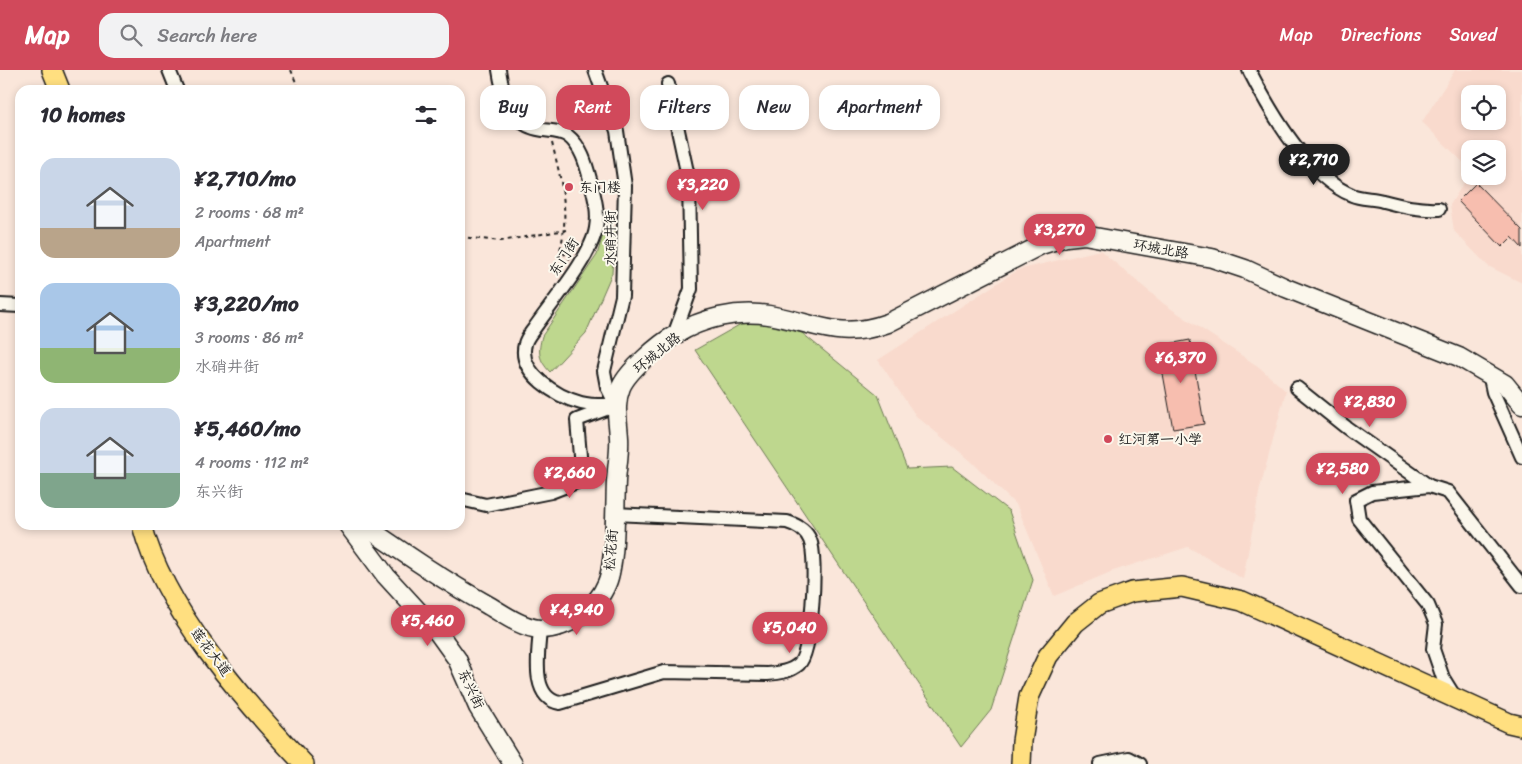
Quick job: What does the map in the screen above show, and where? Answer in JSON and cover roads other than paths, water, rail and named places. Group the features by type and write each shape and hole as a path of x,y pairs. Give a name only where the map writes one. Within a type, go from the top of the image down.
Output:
{"main road":[{"path":"52,70 58,85"},
{"name":"莲花大道","path":"144,530 155,564 185,617 210,653 270,727 304,764"},
{"path":"1021,764 1022,741 1029,697 1048,656 1075,623 1099,604 1132,592 1182,587 1242,601 1509,724 1522,726"}],"street":[{"path":"169,70 175,85"},
{"name":"东门街","path":"500,70 508,103 530,127 567,135 576,144 586,164 597,206 596,229 588,252 533,330 525,344 525,356 536,378 562,396 583,404 616,405"},
{"name":"水硝井街","path":"595,70 617,131 625,186 622,296 604,371 607,387 616,405"},
{"path":"1249,70 1275,117 1301,153 1328,180 1353,196 1418,210 1439,209"},
{"path":"668,84 689,181 691,289 674,335"},
{"name":"环城北路","path":"616,405 622,386 634,370 674,335 720,316 749,313 770,315 830,331 850,332 869,330 888,323 1041,245 1066,237 1084,235 1212,258 1237,266 1458,357 1506,384 1522,405"},
{"path":"0,305 15,306"},
{"path":"1489,373 1493,392 1522,457"},
{"path":"1298,388 1347,428 1429,486 1448,492 1522,586"},
{"path":"465,500 486,505 551,492 582,480 577,420 616,405"},
{"name":"松花街","path":"540,629 565,624 579,617 602,594 608,581 611,565 619,439 616,405"},
{"path":"1429,486 1372,492 1356,500 1359,518 1428,605 1436,624 1433,649 1443,678 1456,699"},
{"path":"370,530 445,580 509,618 540,629 537,671 539,682 547,696 554,702 560,702 664,672 767,674 783,672 793,669 805,656 814,582 813,550 810,539 797,525 787,522 614,514"},
{"name":"东兴街","path":"352,530 386,576 439,634 457,659 478,707 513,764"},
{"path":"1100,764 1129,758 1140,764"}],"place":[{"name":"东门楼","path":"569,187"},
{"name":"红河第一小学","path":"1108,439"}]}
